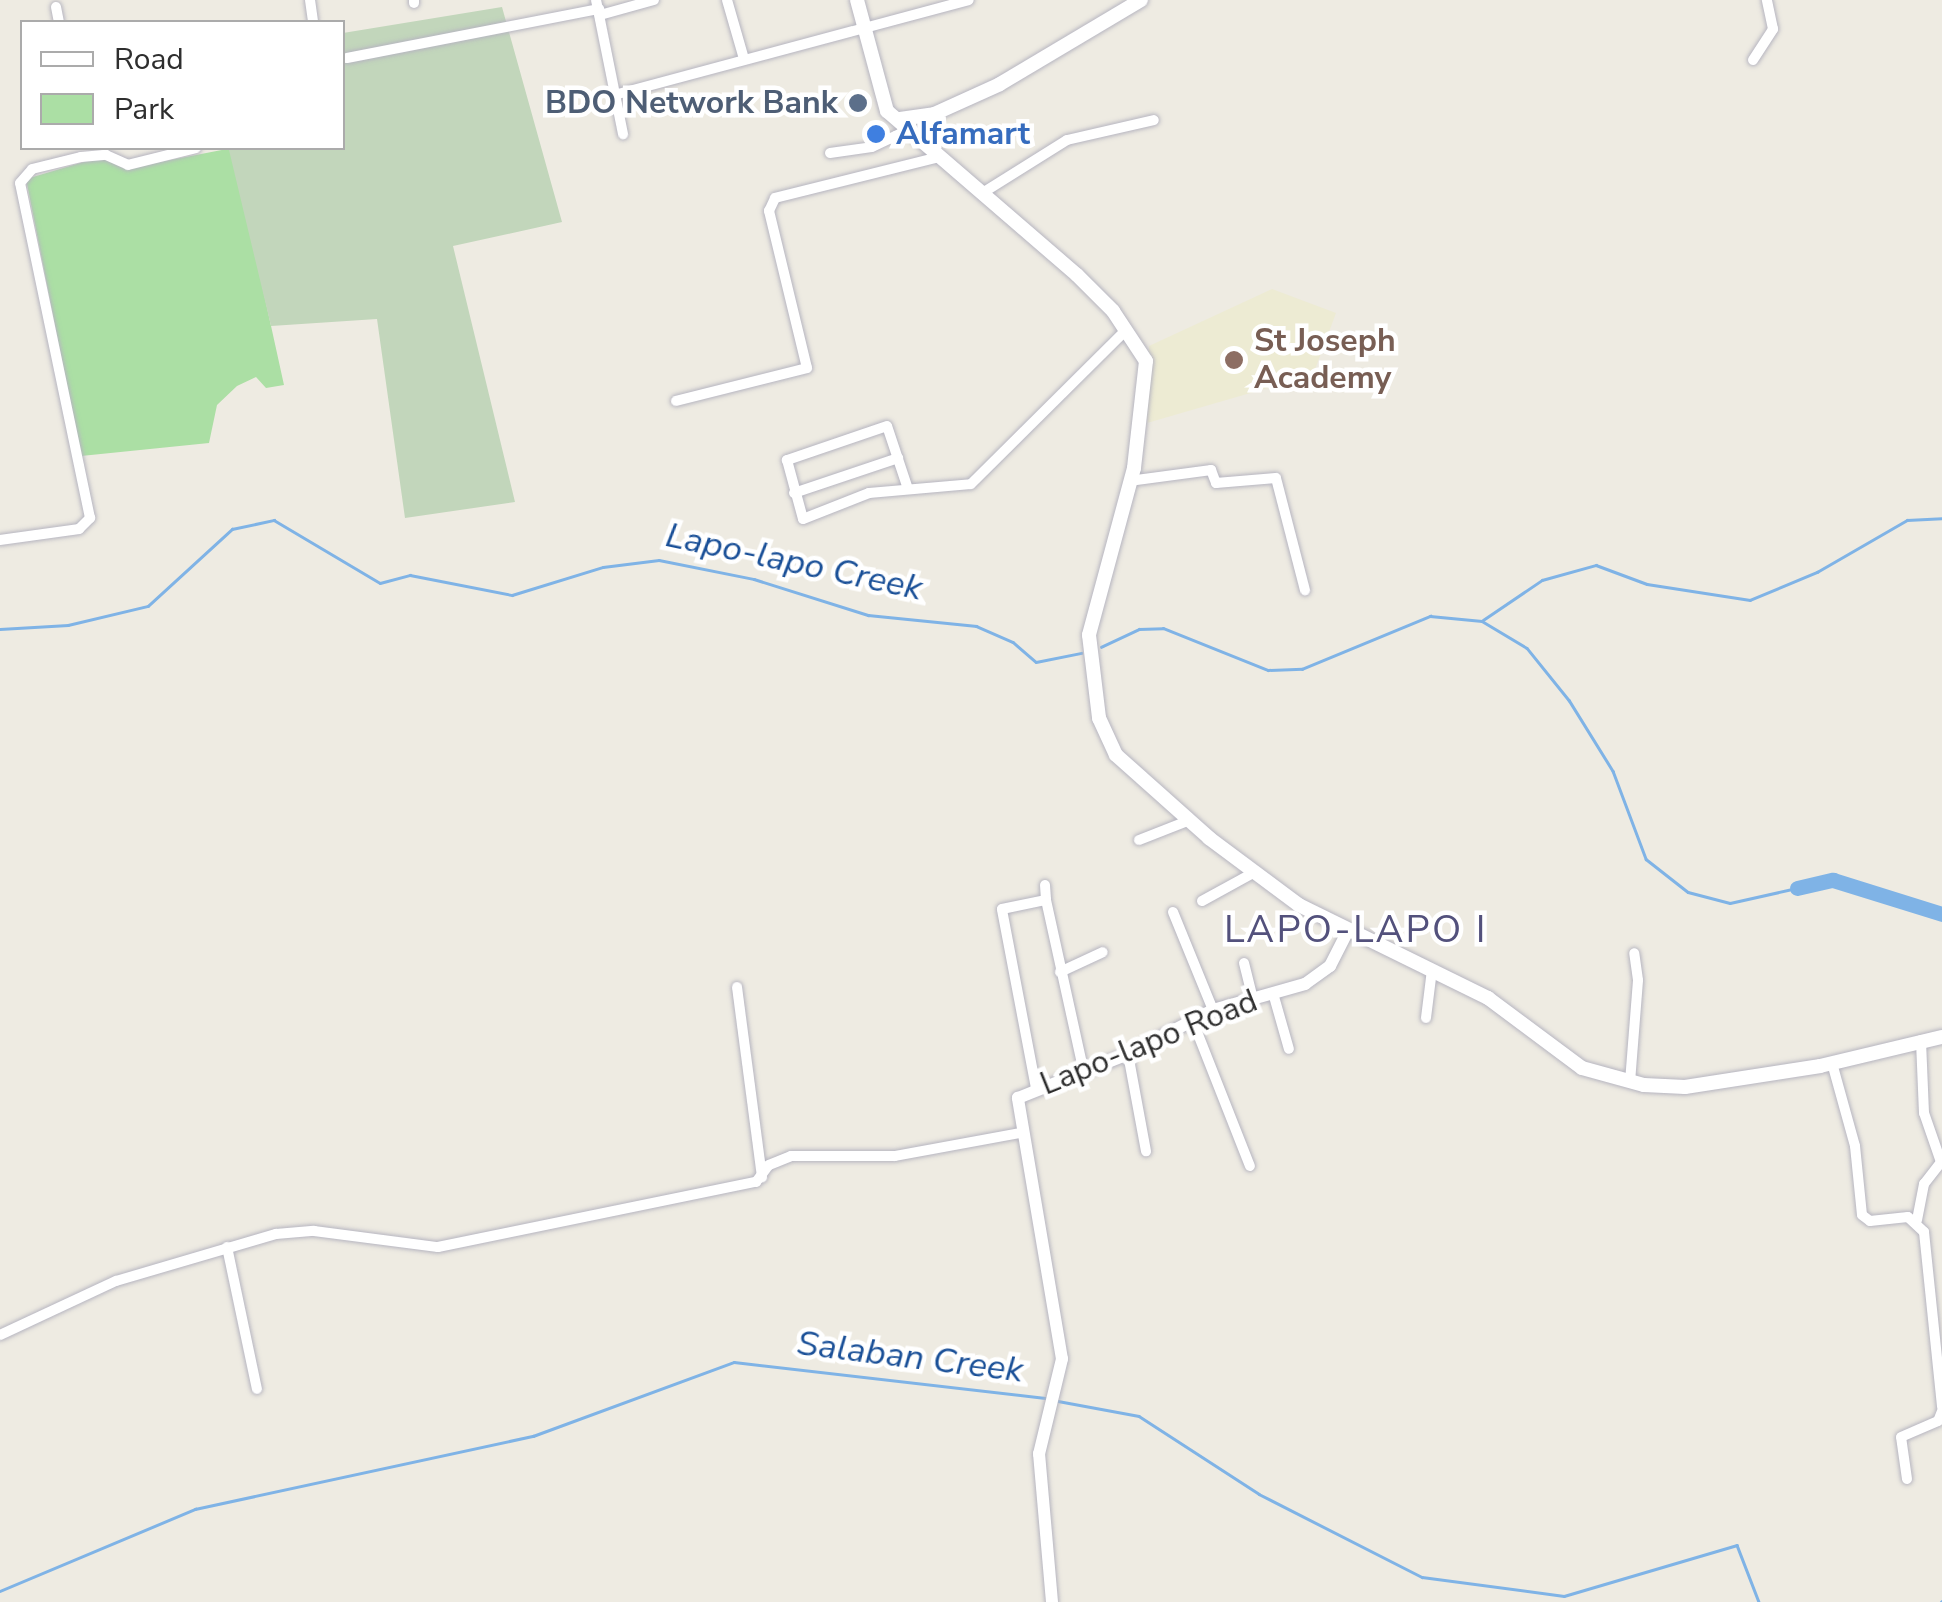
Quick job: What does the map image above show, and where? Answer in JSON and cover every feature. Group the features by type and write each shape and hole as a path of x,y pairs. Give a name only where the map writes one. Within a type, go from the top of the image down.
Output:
{"main road":[{"path":"857,0 881,104 1077,275 1126,330 1146,371 1129,481 1088,635 1103,732 1110,748 1253,873 1347,933 1432,970 1512,1012 1559,1056 1630,1082 1685,1086 1832,1063 1942,1037"},
{"path":"905,124 1000,84 1141,0"}],"street":[{"path":"346,58 654,0"},
{"path":"728,0 744,59"},
{"path":"618,94 969,0"},
{"path":"1753,60 1773,29 1767,0"},
{"path":"56,7 59,20"},
{"path":"598,8 624,134"},
{"path":"984,192 1066,140 1154,120"},
{"path":"830,153 872,146 905,124"},
{"path":"0,540 79,528 90,518 20,183 32,169 80,152 106,155 128,164 188,150"},
{"path":"676,401 807,368 769,212 775,198 940,157"},
{"path":"908,488 884,426 790,457 800,517 807,520 848,499 908,488 972,484 1126,330"},
{"path":"794,493 898,458"},
{"path":"1129,481 1211,470 1216,483 1276,478 1304,590"},
{"path":"1138,840 1190,820"},
{"path":"1202,902 1253,873"},
{"path":"1045,884 1060,972 1083,1068"},
{"path":"1036,1088 1000,914 1046,900"},
{"path":"1172,912 1213,1010"},
{"name":"Lapo-lapo Road","path":"1052,1602 1039,1484 1042,1427 1060,1378 1061,1343 1020,1133 1018,1098 1083,1068 1128,1054 1213,1010 1322,976 1347,933"},
{"path":"1060,972 1103,952"},
{"path":"1630,1082 1638,980 1634,953"},
{"path":"1244,964 1253,998"},
{"path":"1426,1018 1432,970"},
{"path":"737,987 762,1178"},
{"path":"1273,993 1289,1049"},
{"path":"1192,1019 1250,1166"},
{"path":"1907,1480 1901,1437 1938,1420 1942,1409 1924,1232 1917,1220 1924,1184 1941,1162 1924,1113 1921,1040"},
{"path":"1128,1054 1146,1151"},
{"path":"1832,1063 1855,1146 1862,1215 1870,1221 1917,1220"},
{"path":"0,1335 116,1281 227,1247 314,1230 438,1247 762,1178 769,1166 791,1156 895,1156 1020,1133"},
{"path":"227,1247 257,1389"}],"shaded area":[{"name":"St Joseph Academy","path":"1272,289 1336,313 1313,375 1147,423 1149,346"}],"green space":[{"path":"502,7 562,222 453,246 515,502 405,518 377,319 271,326 229,150 345,150 345,33"},
{"path":"232,150 284,385 266,388 256,377 237,386 217,405 209,443 81,456 26,179 104,156 129,168"}],"waterway":[{"path":"1483,620 1542,580 1596,565 1647,584 1750,600 1817,572 1907,520 1942,518"},
{"name":"Lapo-lapo Creek","path":"0,629 68,625 148,606 232,529 274,520 380,583 410,575 512,595 603,567 659,560 754,579 868,615 976,626 1013,642 1036,662 1081,653"},
{"name":"Lapo-lapo Creek","path":"1101,647 1139,629 1163,628 1268,670 1302,669 1430,616 1482,621 1527,648 1569,700 1613,771 1646,859 1688,892 1730,903 1797,888"},
{"name":"Lapo-lapo Creek","path":"1797,888 1833,880 1942,914"},
{"name":"Salaban Creek","path":"0,1591 195,1509 533,1436 734,1362 1045,1398"},
{"name":"Salaban Creek","path":"1058,1401 1139,1416 1259,1494 1422,1577 1564,1596 1737,1545 1759,1602"}],"place":[{"name":"BDO Network Bank","path":"858,103"},
{"name":"Alfamart","path":"876,134"},
{"name":"St Joseph Academy","path":"1234,360"}],"district":[{"name":"LAPO-LAPO I","path":"1356,930"}]}
